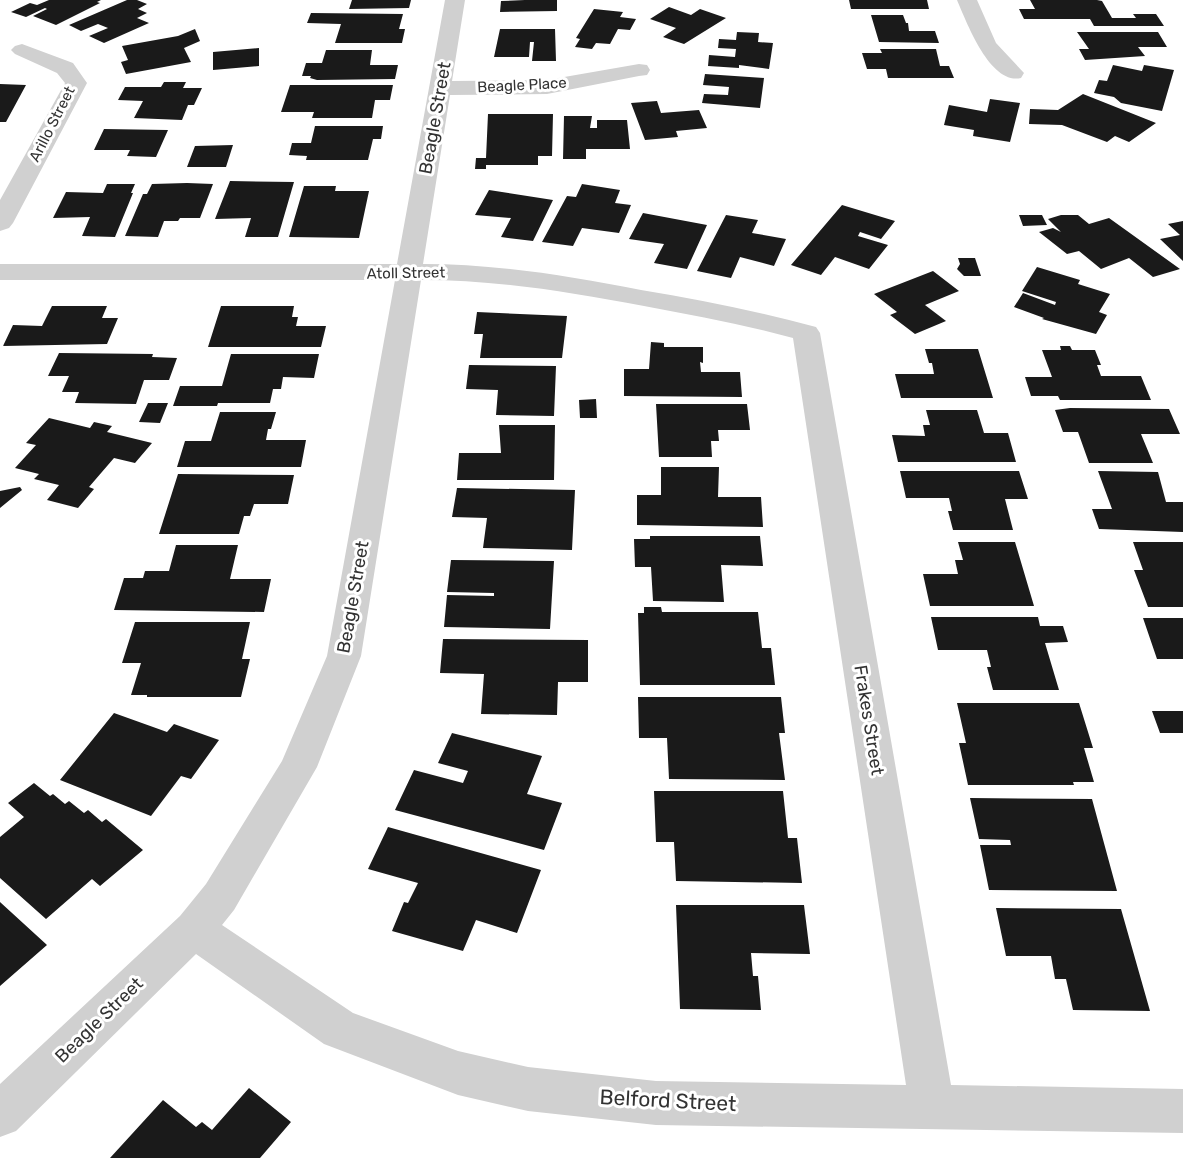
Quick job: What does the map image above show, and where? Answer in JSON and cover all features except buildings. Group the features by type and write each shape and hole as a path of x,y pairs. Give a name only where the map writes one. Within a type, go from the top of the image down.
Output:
{"street":[{"name":"Beagle Street","path":"0,1115 194,929 220,897 298,767 344,656 455,0"},
{"path":"967,0 987,45 1013,73"},
{"name":"Arillo Street","path":"0,223 76,83 66,68 22,50"},
{"name":"Beagle Place","path":"440,88 548,87 639,70"},
{"name":"Atoll Street","path":"0,272 458,272 540,279 756,319 806,333"},
{"name":"Frakes Street","path":"806,333 932,1107"},
{"name":"Belford Street","path":"194,929 339,1029 458,1073 528,1089 656,1104 1183,1111"}]}
